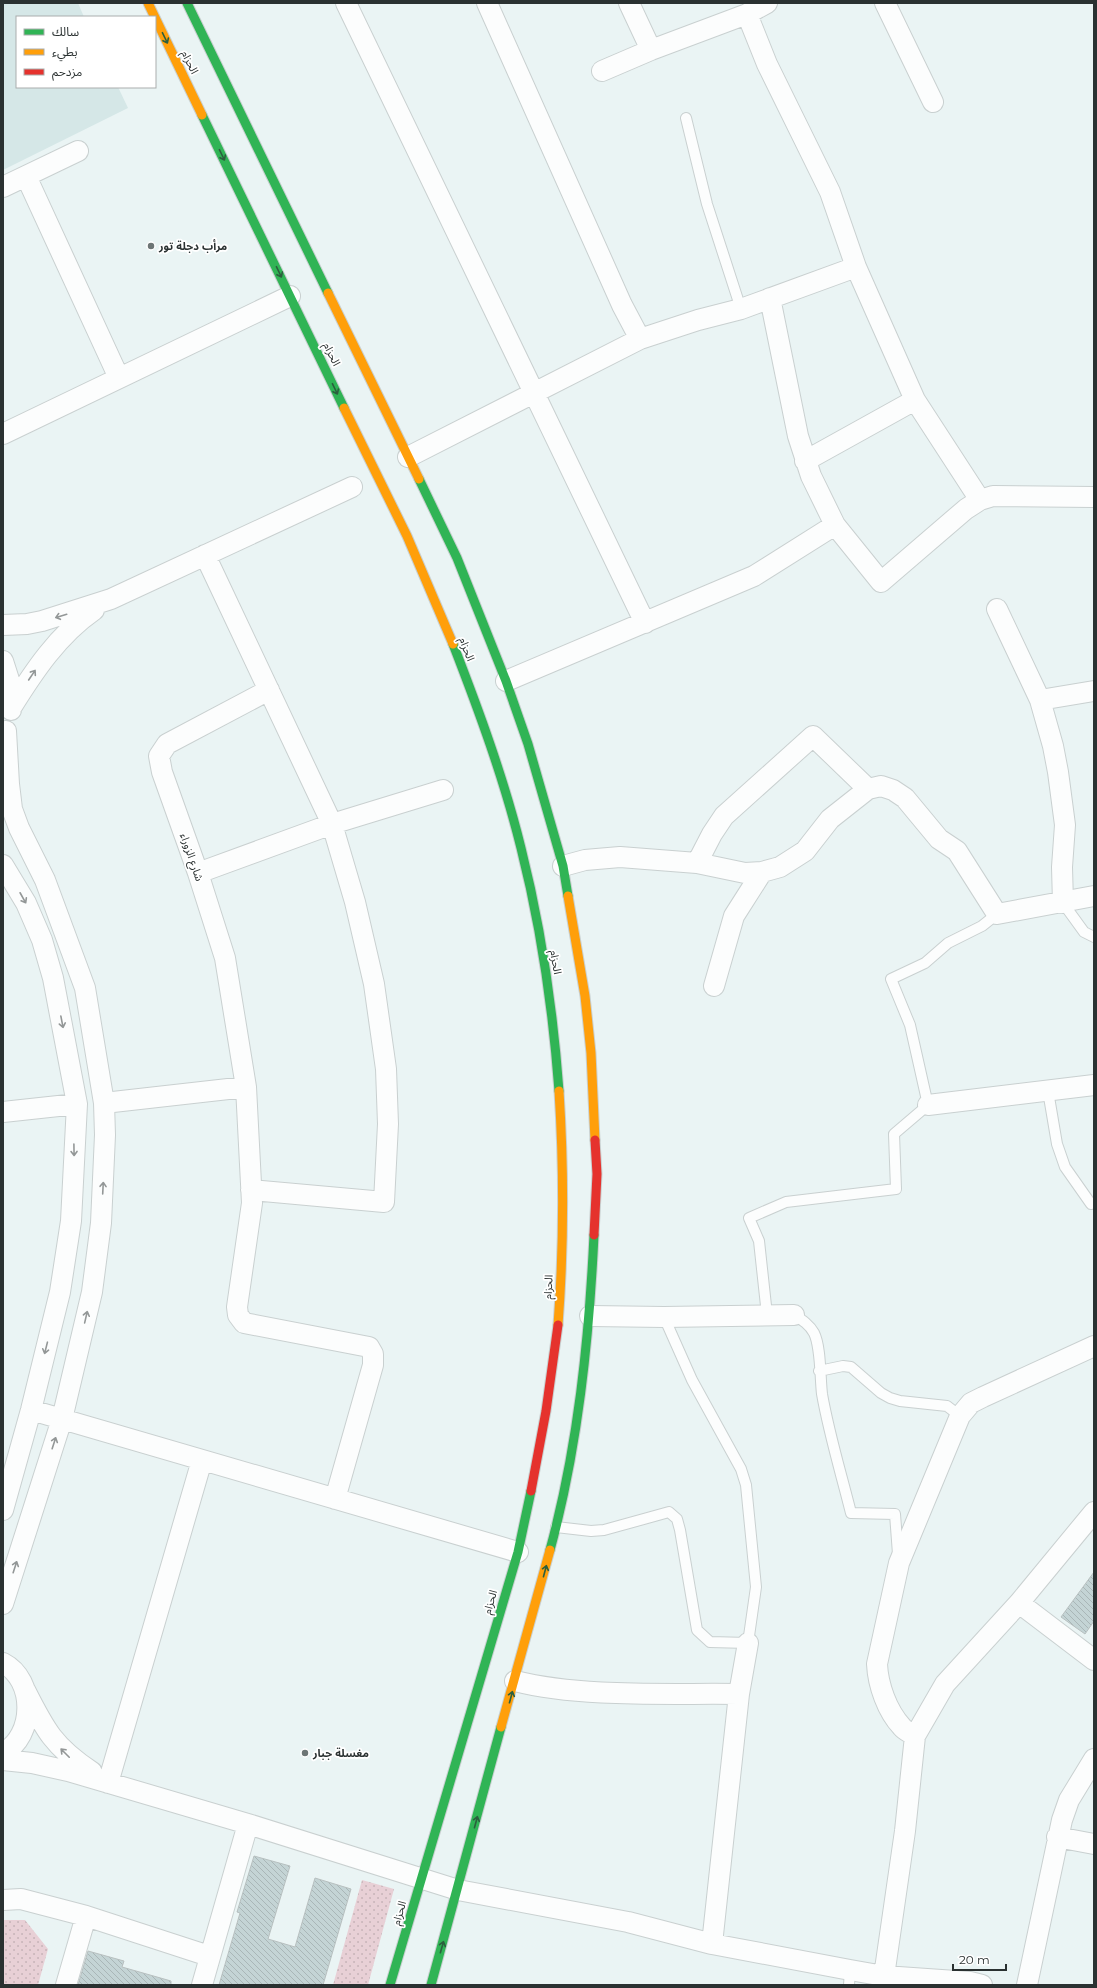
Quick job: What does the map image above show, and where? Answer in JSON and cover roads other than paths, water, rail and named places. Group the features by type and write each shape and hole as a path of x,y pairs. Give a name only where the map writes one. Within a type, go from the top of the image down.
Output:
{"main road":[{"name":"الحزام","path":"148,3 154,16"},
{"path":"187,3 456,558 506,682 530,751 563,866 576,937 591,1053 596,1174 590,1316 573,1446 556,1527 431,1985"},
{"name":"الحزام","path":"156,20 428,585 453,645 474,702 518,838 548,986 562,1122 562,1244 558,1322 550,1387 534,1480 518,1552 390,1985"}],"street":[{"path":"346,3 645,623"},
{"path":"487,3 622,305 640,339"},
{"path":"629,3 651,50"},
{"path":"602,71 651,50 747,14 766,3"},
{"path":"886,3 933,102"},
{"path":"747,14 767,64 830,192 856,267 915,400 980,500"},
{"path":"3,187 78,151"},
{"path":"26,176 119,378"},
{"path":"408,457 640,339 698,320 741,309 856,267"},
{"path":"3,434 290,296"},
{"path":"770,298 798,436 805,461 835,525 881,582 966,509 980,500 993,496 1094,497"},
{"path":"805,461 915,400"},
{"path":"3,625 42,622 111,598 352,487"},
{"path":"506,682 754,576 835,525"},
{"path":"206,555 332,824 358,915 375,992 388,1098 384,1202 251,1190"},
{"path":"11,708 45,656 84,617 111,598"},
{"path":"998,609 1040,700 1058,772 1065,825 1062,867 1063,903"},
{"path":"3,662 11,686 11,708 4,734 12,810 19,828 45,880 85,988 104,1103 105,1135 101,1223 92,1292 62,1419 3,1604"},
{"name":"شارع الزوراء","path":"270,690 167,744 160,756 162,772 198,873 225,958 246,1087 252,1203 237,1307 238,1315 244,1323 369,1347 373,1354 373,1365 335,1499"},
{"path":"1040,700 1094,692"},
{"path":"697,863 712,834 724,816 813,736 868,789"},
{"path":"563,866 585,860 620,857 697,863 745,873 762,872 780,867 805,851 830,819 868,789 881,786 893,790 905,798 939,838 957,850 997,914 1063,903 1094,896"},
{"path":"198,873 332,824 443,790"},
{"path":"3,865 26,903 42,940 53,978 77,1104 74,1138 75,1178 60,1292 31,1410 3,1510"},
{"path":"714,986 734,916 762,872"},
{"path":"928,1105 1094,1085"},
{"path":"104,1103 246,1087"},
{"path":"3,1112 77,1104"},
{"path":"590,1316 664,1317 794,1315"},
{"path":"915,1736 902,1728 891,1711 878,1681 876,1664 899,1563 960,1416 971,1403 1094,1346"},
{"path":"31,1410 518,1552"},
{"path":"108,1783 202,1460"},
{"path":"884,1976 905,1831 915,1736 945,1684 1019,1603 1094,1512"},
{"path":"1019,1603 1094,1660"},
{"path":"712,1944 739,1694 748,1643"},
{"path":"4,1660 17,1676 46,1730 58,1745 71,1758 108,1783"},
{"path":"515,1681 535,1686 614,1692 739,1694"},
{"path":"3,1753 19,1737 26,1721 28,1705 25,1690"},
{"path":"1027,1985 1057,1837 1069,1800 1094,1759"},
{"path":"3,1760 49,1766 248,1824 458,1890 628,1922 849,1978 884,1976 974,1984"},
{"path":"202,1985 209,1956 248,1824"},
{"path":"1057,1837 1094,1844"},
{"path":"3,1900 21,1898 86,1916 209,1956"},
{"path":"66,1985 86,1916"}],"lane":[{"path":"686,118 707,204 741,309"},
{"path":"1063,903 1084,932 1094,937"},
{"path":"767,1316 759,1241 749,1218 786,1202 896,1189 894,1134 928,1105 910,1024 891,979 925,963 948,943 982,926 997,914"},
{"path":"1048,1091 1057,1144 1065,1167 1091,1204 1094,1203"},
{"path":"794,1315 806,1322 814,1333 817,1344 819,1371 826,1416 851,1513 895,1514 899,1563"},
{"path":"556,1527 591,1531 604,1530 669,1512 677,1519 680,1530 697,1630 710,1642 748,1643 756,1587 746,1485 741,1469 692,1380 664,1317"},
{"path":"819,1371 843,1366 851,1367 881,1393 890,1398 900,1401 947,1406 960,1416"}],"place":[{"name":"مرأب دجلة تور","path":"151,246"},
{"name":"مغسلة جبار","path":"305,1753"}]}
